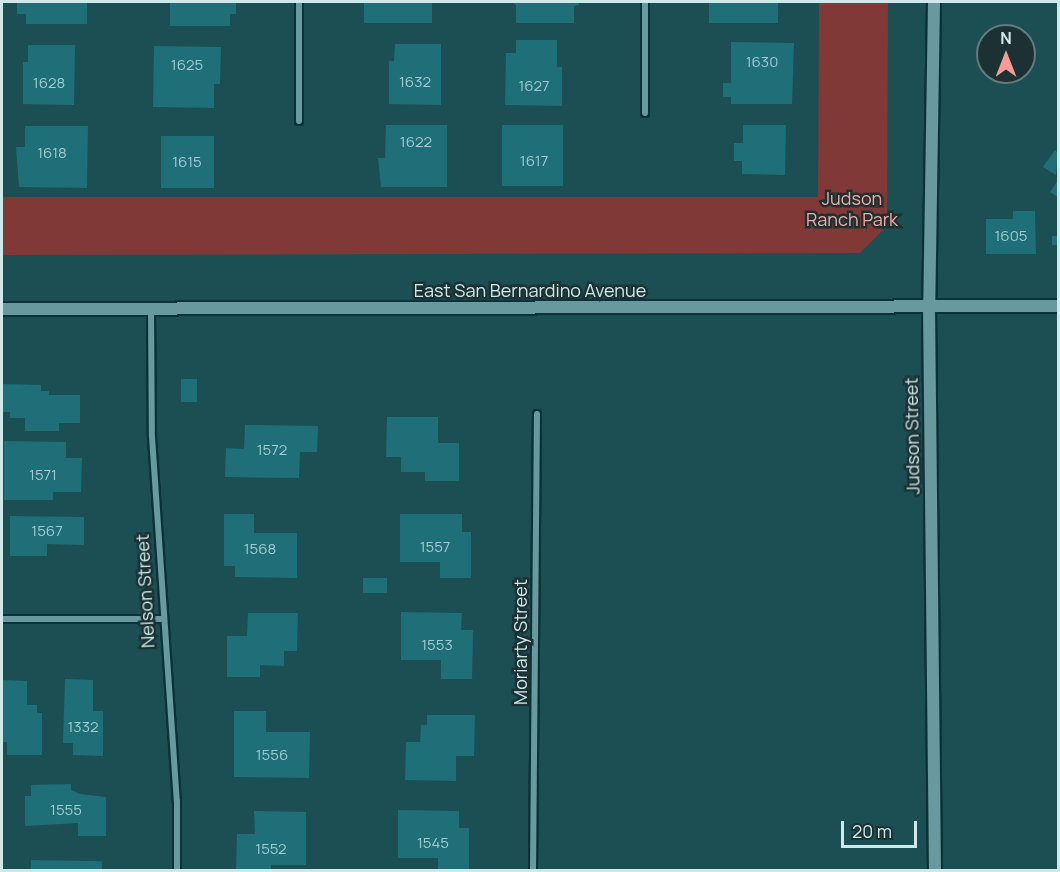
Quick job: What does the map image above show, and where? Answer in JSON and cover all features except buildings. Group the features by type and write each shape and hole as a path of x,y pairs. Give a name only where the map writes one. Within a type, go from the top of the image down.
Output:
{"street":[{"path":"299,2 299,121"},
{"path":"645,2 645,113"},
{"name":"Judson Street","path":"934,2 929,308 935,870"},
{"name":"East San Bernardino Avenue","path":"2,309 1059,306"},
{"name":"Nelson Street","path":"151,309 152,437 161,619 177,801 177,870"},
{"name":"Moriarty Street","path":"533,870 537,414"},
{"path":"2,619 161,619"}],"green space":[{"name":"Judson Ranch Park","path":"819,2 888,2 887,226 860,253 2,255 2,197 818,197"}]}
